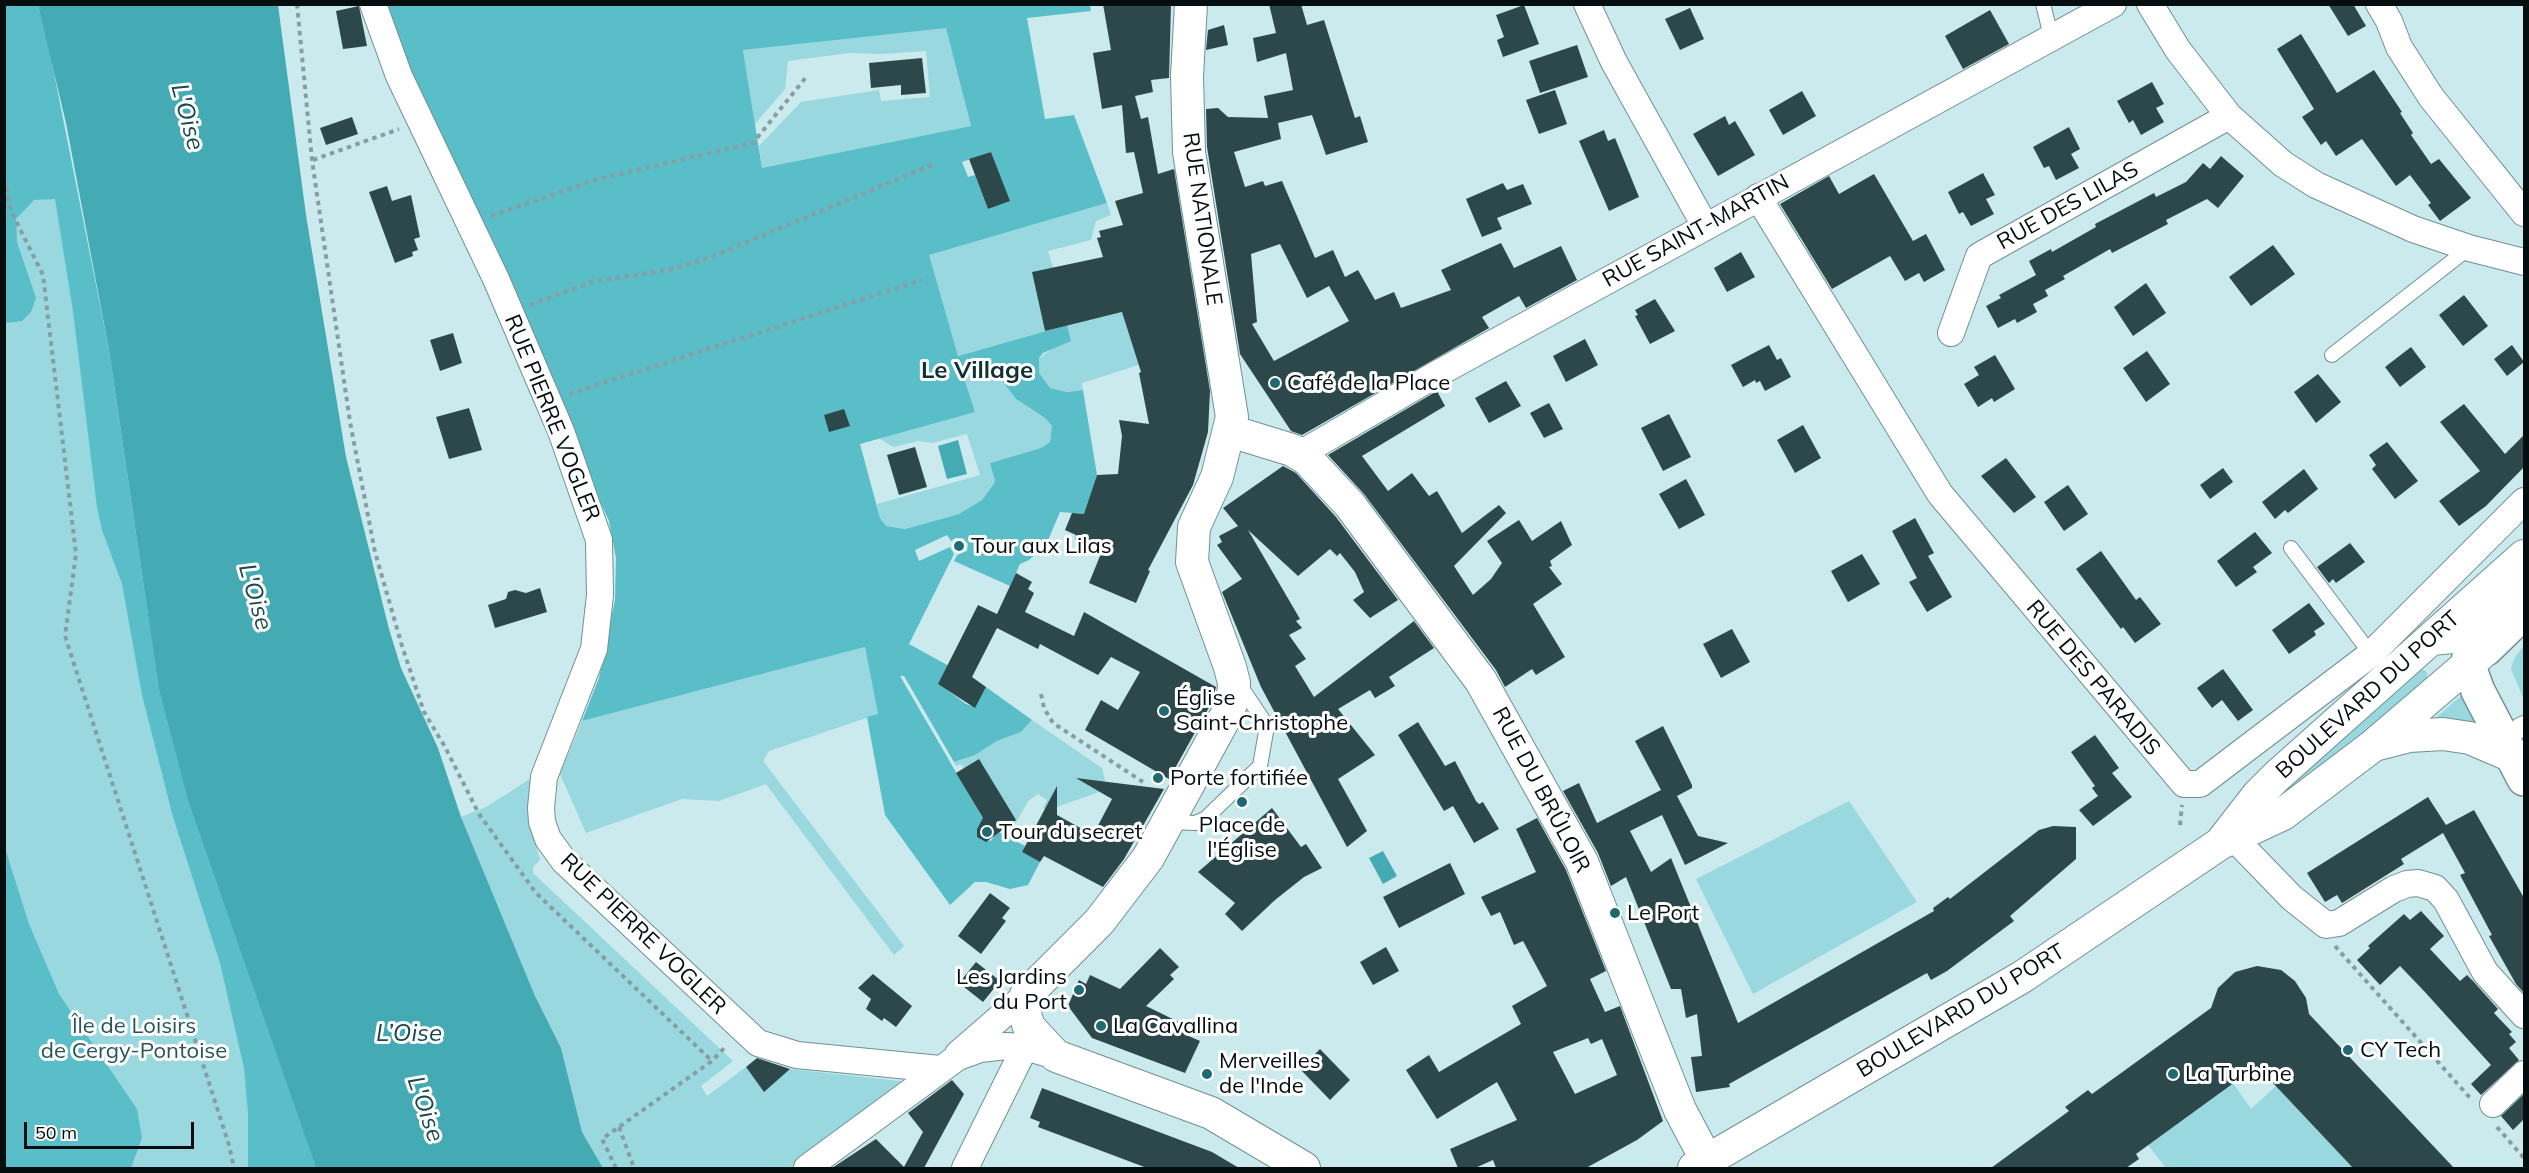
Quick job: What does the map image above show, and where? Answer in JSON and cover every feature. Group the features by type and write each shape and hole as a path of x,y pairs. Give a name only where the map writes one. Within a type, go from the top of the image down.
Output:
{"main road":[{"name":"BOULEVARD DU PORT","path":"2475,651 2482,624 2524,577"},
{"name":"BOULEVARD DU PORT","path":"2475,651 2524,612"},
{"path":"2475,651 2478,691 2522,736"}],"street":[{"name":"RUE PIERRE VOGLER","path":"373,4 399,76 470,223 548,400 594,520 601,557 594,649 544,777 541,815 548,839 564,861 758,1043 778,1051 809,1057 944,1066"},
{"name":"RUE NATIONALE","path":"1191,4 1187,76 1189,152 1231,404 1230,431 1213,489 1194,527 1192,562 1231,672"},
{"path":"1587,4 1614,62 1705,226"},
{"name":"RUE SAINT-MARTIN","path":"1291,451 1435,375 2113,4"},
{"path":"2150,4 2178,50 2229,116 2283,164 2316,185 2413,230 2524,262"},
{"path":"2379,4 2399,47 2431,97 2524,213"},
{"name":"RUE DES LILAS","path":"1951,333 1979,256 2229,116"},
{"name":"RUE DES PARADIS","path":"1758,197 1940,494 2179,780 2191,785 2200,783 2371,654 2524,501"},
{"path":"1230,431 1291,451"},
{"name":"RUE DU BRÛLOIR","path":"1291,451 1350,505 1456,644 1501,713 1582,862 1704,1166"},
{"name":"BOULEVARD DU PORT","path":"2228,838 2258,795 2277,776 2524,556"},
{"path":"2432,639 2461,636 2475,651"},
{"name":"BOULEVARD DU PORT","path":"1704,1166 2022,977 2228,838 2283,814 2374,745 2475,651"},
{"path":"810,1167 944,1066 1026,994 1099,922 1165,831 1228,712 1233,693 1231,672"},
{"path":"2374,745 2409,736 2443,734 2470,738 2522,736"},
{"path":"2228,838 2326,925 2339,923 2394,889 2407,884 2427,884 2441,893 2485,972 2524,1015"},
{"path":"1026,994 1024,1011 1029,1027 1056,1056"},
{"path":"944,1066 980,1049 1006,1046 1025,1047 1056,1056 1211,1113 1297,1167"},
{"path":"965,1168 1025,1047"},
{"path":"2486,1110 2524,1074"}],"lane":[{"path":"2043,4 2051,36"},
{"path":"2332,355 2469,248"},
{"path":"2291,548 2371,654"},
{"path":"1165,831 1205,819 1260,766 1267,726 1231,672"}],"path":[{"path":"297,4 312,160 350,422 369,522 402,646 424,712 445,747 479,814 536,893 712,1061 602,1139 616,1168"},
{"path":"470,223 598,179 753,143 807,76"},
{"path":"312,160 422,120"},
{"path":"510,312 595,281 669,270 711,257 934,164"},
{"path":"4,179 11,211 43,275 76,554 65,636 229,1145 234,1168"},
{"path":"548,400 922,280"},
{"path":"1041,694 1044,708 1053,723 1143,782"},
{"path":"2326,925 2328,938 2486,1110 2524,1158"},
{"path":"619,1127 634,1168"},
{"path":"4,1162 6,1168"}],"green space":[{"name":"Île de Loisirs de Cergy-Pontoise","path":"38,4 147,611 316,1168 5,1168 4,5"},
{"path":"946,27 971,126 762,168 759,146 801,102 879,90 881,101 930,97 926,51 881,54 849,53 788,61 785,89 755,124 743,50"},
{"path":"1107,203 1111,215 1096,221 1091,240 1048,251 1053,268 1032,272 1045,331 958,356 928,255"},
{"path":"1146,307 1145,328 1129,334 1139,365 1082,383 1083,390 1067,392 1050,388 1043,382 1039,373 1039,358 1055,347 1067,325"},
{"path":"979,369 991,371 1001,378 1016,399 1045,418 1052,426 1050,442 1041,448 990,463 995,482 982,500 959,514 905,529 886,526 880,518 877,504 980,475 967,434 932,443 918,441 893,447 879,438 974,412 962,372"},
{"path":"2524,645 2524,700 2511,669 2514,659"},
{"path":"865,647 878,714 769,751 763,761 904,946 894,955 766,784 719,801 682,799 586,833 560,774 582,721"},
{"path":"2420,667 2427,672 2428,682 2283,802 2274,789"},
{"path":"2463,694 2480,725 2430,723"},
{"path":"1032,720 1102,768 1105,781 1099,792 1048,810 1043,808 1047,800 1038,794 1029,800 1011,831 988,819 1008,807 979,760 964,768 961,764 956,766 954,762 975,755 997,741 1021,732"},
{"path":"530,779 533,797 531,826 540,860 533,867 533,873 733,1061 701,1086 707,1096 746,1067 764,1091 790,1069 900,1081 901,1083 827,1141 799,1157 800,1161 792,1168 603,1168 582,1132 561,1048 535,996 461,817 486,807"},
{"path":"1849,801 1917,902 1753,994 1696,879"},
{"path":"2233,1083 2251,1109 2276,1086 2353,1168 2166,1168 2148,1145"}],"shaded area":[{"path":"4,5 38,5 49,48 109,350 159,690 188,801 316,1168 248,1168 248,1113 244,1068 220,963 173,817 142,695 122,584 102,530 97,507 73,311 55,199 34,200 16,219 17,242 36,298 31,312 22,321 5,323"},
{"path":"385,5 1090,5 1091,11 1027,18 1045,119 1074,115 1107,203 929,255 958,356 1067,325 1071,341 1043,353 1039,358 1039,373 1050,388 1067,392 1083,390 1097,475 1085,514 1060,512 1046,545 1029,560 1020,564 1010,586 954,561 957,555 967,551 968,544 963,538 955,538 951,541 947,535 915,550 919,561 950,547 954,554 909,644 949,666 939,684 966,704 975,707 986,687 1032,720 1021,732 997,741 975,755 954,762 904,676 900,676 985,822 977,828 978,837 991,841 997,831 1025,846 1022,852 1040,862 1028,885 1010,889 986,882 975,882 950,905 885,815 867,717 878,714 865,647 582,721 599,678 615,600 616,558 609,521 582,462 484,225 414,85","holes":["946,28 971,126 762,168 743,50","991,152 1009,201 988,209 975,175 968,177 962,162","979,369 991,371 1000,378 1016,399 1045,418 1052,426 1050,442 1041,448 990,463 995,482 982,500 959,514 905,529 886,526 880,518 860,444 975,412 962,372"]},
{"path":"5,848 29,924 59,994 137,1109 142,1138 131,1168 5,1168"}],"water":[{"name":"L’Oise","path":"38,5 278,5 306,215 346,457 389,629 401,668 438,748 461,817 535,996 561,1048 582,1132 603,1168 316,1168 188,801 159,690 109,350 66,123"},
{"path":"958,440 967,474 947,479 938,446"},
{"path":"1383,851 1397,876 1383,884 1369,858"}],"building":[{"path":"1103,4 1171,4 1169,78 1151,80 1153,92 1135,96 1141,119 1148,117 1158,174 1174,169 1210,391 1208,432 1193,485 1148,570 1150,571 1136,603 1089,583 1104,546 1075,540 1076,535 1065,530 1072,513 1084,514 1097,475 1118,474 1122,436 1119,420 1149,424 1139,373 1141,372 1122,312 1045,331 1032,272 1103,257 1097,238 1101,237 1099,231 1123,225 1115,201 1143,193 1134,152 1126,153 1122,105 1102,109 1093,53 1111,50"},
{"path":"1269,4 1301,4 1307,25 1324,20 1355,118 1360,116 1368,142 1326,155 1312,115 1278,123 1281,139 1234,152 1245,187 1263,181 1265,186 1282,181 1315,258 1333,250 1345,277 1358,270 1375,300 1394,292 1401,308 1451,290 1441,270 1501,243 1514,268 1561,246 1577,280 1526,308 1519,296 1482,317 1489,328 1302,435 1291,431 1240,354 1207,147 1206,109 1218,108 1228,117 1268,118 1264,96 1293,90 1286,53 1257,62 1253,38 1276,33","holes":["1280,244 1307,298 1329,286 1349,321 1274,361 1252,324 1257,322 1251,254"]},
{"path":"2328,4 2353,4 2366,26 2348,36"},
{"path":"1524,5 1539,44 1503,57 1497,40 1504,37 1496,15"},
{"path":"359,6 367,46 343,49 336,11"},
{"path":"1690,8 1704,39 1680,50 1665,19"},
{"path":"1990,10 2009,44 1963,69 1945,36"},
{"path":"1224,25 1228,45 1206,50 1208,30"},
{"path":"2301,34 2337,93 2374,70 2402,112 2400,113 2413,133 2411,135 2431,164 2439,159 2471,198 2440,221 2428,205 2431,203 2410,175 2396,186 2362,139 2336,156 2326,141 2321,145 2302,117 2314,109 2277,49"},
{"path":"1577,45 1588,77 1540,93 1529,61"},
{"path":"922,58 926,93 901,95 901,85 871,88 869,63"},
{"path":"2152,82 2164,104 2156,108 2164,122 2141,135 2133,120 2129,123 2117,101"},
{"path":"1555,90 1567,124 1539,134 1526,100"},
{"path":"1802,91 1816,116 1783,135 1769,110"},
{"path":"1725,116 1729,125 1735,121 1755,155 1718,176 1693,134"},
{"path":"352,117 358,134 326,145 320,128"},
{"path":"2069,127 2080,149 2071,154 2079,168 2056,180 2049,166 2044,168 2033,147"},
{"path":"1604,130 1608,141 1615,138 1639,197 1609,211 1579,141"},
{"path":"991,152 1010,201 988,209 969,159"},
{"path":"2221,156 2244,176 2218,208 2207,199 2166,220 2168,224 2112,253 2110,249 2063,276 2065,279 2045,290 2048,296 2033,304 2037,312 2017,323 2015,319 1998,328 1986,306 2001,298 1999,295 2036,275 2029,261 2051,249 2052,252 2096,227 2095,224 2154,193 2156,197 2186,182 2203,163 2210,169"},
{"path":"1983,173 1995,195 1986,199 1994,214 1971,226 1963,212 1959,214 1948,192"},
{"path":"1874,174 1913,241 1926,234 1945,270 1924,282 1919,273 1905,281 1890,256 1832,289 1780,204 1829,176 1839,194"},
{"path":"1503,183 1507,190 1523,184 1532,204 1497,218 1502,229 1482,237 1466,199"},
{"path":"387,186 392,201 411,195 420,237 414,239 418,250 412,252 413,256 395,263 369,192"},
{"path":"2273,245 2295,274 2251,306 2229,277"},
{"path":"1741,252 1755,277 1727,292 1714,268"},
{"path":"2146,283 2166,313 2133,336 2114,307"},
{"path":"2464,295 2488,326 2463,346 2439,315"},
{"path":"1655,299 1675,331 1650,344 1635,316 1638,315 1635,310"},
{"path":"453,333 462,363 440,371 430,340"},
{"path":"1585,339 1598,365 1566,382 1553,356"},
{"path":"1769,345 1777,360 1781,358 1791,377 1765,391 1760,381 1756,383 1755,380 1743,387 1731,365"},
{"path":"2512,345 2524,362 2507,376 2494,359"},
{"path":"2411,347 2426,367 2400,387 2385,367"},
{"path":"2147,351 2170,384 2146,402 2123,368"},
{"path":"1995,355 2015,389 1994,402 1992,398 1978,407 1964,384 1979,375 1974,367"},
{"path":"2318,374 2341,402 2316,423 2294,392"},
{"path":"1506,381 1521,406 1489,423 1475,398"},
{"path":"1437,391 1445,406 1362,456 1388,491 1412,473 1429,496 1437,491 1462,533 1499,505 1506,513 1454,566 1473,595 1491,579 1502,563 1487,541 1519,520 1532,541 1561,521 1572,545 1550,561 1552,566 1549,567 1562,584 1533,604 1565,657 1536,675 1532,669 1505,687 1496,670 1364,494 1328,455"},
{"path":"1549,403 1563,429 1544,438 1530,413"},
{"path":"2464,404 2505,454 2524,435 2524,467 2486,506 2459,526 2439,501 2480,471 2440,422"},
{"path":"469,408 482,450 449,459 436,417"},
{"path":"844,409 850,426 829,432 824,415"},
{"path":"1669,414 1691,457 1663,471 1641,428"},
{"path":"1803,425 1821,458 1795,473 1777,440"},
{"path":"2387,442 2418,481 2395,499 2372,469 2376,465 2369,455"},
{"path":"915,447 927,487 899,495 887,455"},
{"path":"2006,458 2036,497 2014,513 1981,476"},
{"path":"1283,466 1296,473 1336,517 1398,600 1370,618 1353,600 1364,592 1355,572 1340,553 1337,556 1330,549 1298,576 1248,530 1300,619 1296,621 1302,628 1289,635 1306,659 1295,666 1314,697 1414,621 1434,648 1389,677 1395,686 1375,698 1370,690 1338,709 1375,755 1338,779 1367,831 1347,847 1261,687 1222,592 1242,579 1217,545 1222,542 1219,536 1238,526 1223,508"},
{"path":"2223,468 2233,482 2210,499 2200,485"},
{"path":"2304,469 2318,489 2288,513 2285,510 2275,519 2262,502"},
{"path":"1686,479 1705,515 1679,529 1659,494"},
{"path":"2068,485 2088,514 2064,531 2044,502"},
{"path":"1915,518 1934,553 1928,556 1952,597 1927,612 1909,582 1917,578 1892,531"},
{"path":"2255,532 2272,553 2253,567 2257,572 2236,587 2217,561"},
{"path":"2350,543 2365,562 2336,583 2333,579 2329,583 2317,567"},
{"path":"2101,551 2136,600 2140,597 2161,624 2135,643 2123,627 2121,629 2076,569"},
{"path":"1862,554 1880,584 1848,602 1831,571"},
{"path":"1016,573 1032,582 1028,589 1034,593 1025,612 1074,636 1084,612 1216,687 1212,702 1169,779 1085,730 1101,700 1118,710 1140,672 1111,657 1098,675 1040,644 1038,649 997,628 972,677 986,687 975,708 938,684 978,605 997,614"},
{"path":"540,588 547,612 495,628 488,605 506,599 508,592 515,590 526,593"},
{"path":"2309,603 2325,624 2314,631 2316,635 2289,654 2272,630"},
{"path":"1732,629 1750,662 1721,678 1703,644"},
{"path":"2223,669 2253,710 2238,721 2222,700 2212,708 2197,688"},
{"path":"1418,722 1445,766 1455,761 1476,801 1479,804 1483,802 1499,829 1474,843 1453,806 1444,811 1398,735"},
{"path":"1663,726 1692,785 1692,788 1677,796 1698,836 1728,843 1685,865 1662,815 1630,831 1651,872 1671,858 1738,1023 1934,911 1933,908 1948,897 1950,899 2039,830 2053,826 2076,827 2076,859 2010,916 2014,921 1947,971 1931,980 1927,973 1729,1084 1730,1087 1696,1092 1691,1057 1702,1056 1697,1014 1686,1018 1681,989 1671,989 1626,877 1611,886 1598,853 1563,791 1579,783 1597,823 1661,790 1635,741"},
{"path":"2095,735 2119,768 2112,773 2132,797 2093,826 2079,810 2098,796 2092,788 2095,786 2071,752"},
{"path":"979,759 1016,820 986,842 977,837 977,829 983,818 956,773"},
{"path":"1076,778 1164,789 1124,859 1103,887 1044,856 1040,862 1022,852 1057,786 1057,815 1093,835 1112,799"},
{"path":"2428,797 2446,825 2474,810 2524,898 2524,993 2516,984 2489,936 2492,935 2460,875 2465,873 2443,833 2401,859 2404,864 2342,903 2337,895 2325,902 2307,873"},
{"path":"1272,808 1301,847 1306,844 1322,868 1304,877 1242,931 1225,914 1235,903 1198,872"},
{"path":"1537,818 1566,870 1606,971 1590,979 1605,1012 1620,1006 1663,1121 1637,1140 1586,1168 1496,1168 1493,1160 1475,1168 1458,1168 1450,1149 1517,1120 1497,1082 1437,1119 1406,1070 1429,1055 1439,1072 1521,1024 1512,1006 1547,986 1523,941 1514,945 1500,912 1491,916 1481,897 1536,872 1516,829","holes":["1588,1038 1591,1044 1602,1039 1617,1075 1575,1094 1553,1052"]},
{"path":"1450,863 1465,894 1399,928 1383,897"},
{"path":"990,893 1010,908 1002,918 1006,921 981,954 958,936"},
{"path":"2421,911 2444,936 2430,949 2460,981 2467,975 2473,981 2498,1009 2494,1013 2512,1032 2509,1034 2516,1042 2509,1048 2519,1060 2481,1095 2471,1084 2491,1065 2424,991 2400,966 2380,985 2357,960 2370,948 2368,946 2404,914 2410,920"},
{"path":"1386,947 1399,971 1373,985 1360,962"},
{"path":"1160,948 1179,967 1170,975 1174,979 1146,1006 1187,1026 1184,1034 1200,1041 1185,1073 1092,1038 1068,1006 1079,980 1086,984 1090,975 1120,989"},
{"path":"976,962 1000,981 983,1002 959,983"},
{"name":"La Turbine","path":"2257,966 2281,970 2295,981 2306,998 2309,1014 2454,1168 2353,1168 2257,1066 2136,1154 2139,1159 2126,1168 1991,1168 2069,1111 2065,1107 2088,1090 2092,1094 2211,1008 2218,988 2235,972"},
{"path":"873,974 912,1006 896,1027 884,1018 882,1021 866,1009 871,999 858,988"},
{"path":"1320,1049 1350,1080 1330,1100 1300,1069"},
{"path":"757,1058 790,1069 764,1092 746,1067"},
{"path":"952,1080 964,1094 924,1168 832,1168 876,1139 904,1167 923,1132 908,1113"},
{"path":"1042,1088 1212,1152 1239,1168 1147,1168 1038,1127 1040,1122 1030,1118"},
{"path":"2524,1094 2524,1119 2513,1130 2501,1116"}],"place":[{"name":"Café de la Place","path":"1275,383"},
{"name":"Tour aux Lilas","path":"959,546"},
{"name":"Église Saint-Christophe","path":"1164,711"},
{"name":"Porte fortifiée","path":"1158,778"},
{"name":"Place de l'Église","path":"1242,802"},
{"name":"Tour du secret","path":"987,832"},
{"name":"Le Port","path":"1615,913"},
{"name":"Les Jardins du Port","path":"1079,990"},
{"name":"La Cavallina","path":"1101,1026"},
{"name":"CY Tech","path":"2348,1050"},
{"name":"Merveilles de l'Inde","path":"1207,1074"},
{"name":"La Turbine","path":"2173,1074"}],"district":[{"name":"Le Village","path":"977,371"}],"water label":[{"name":"L'Oise","path":"187,117"},
{"name":"L'Oise","path":"255,597"},
{"name":"L'Oise","path":"425,1109"}]}
